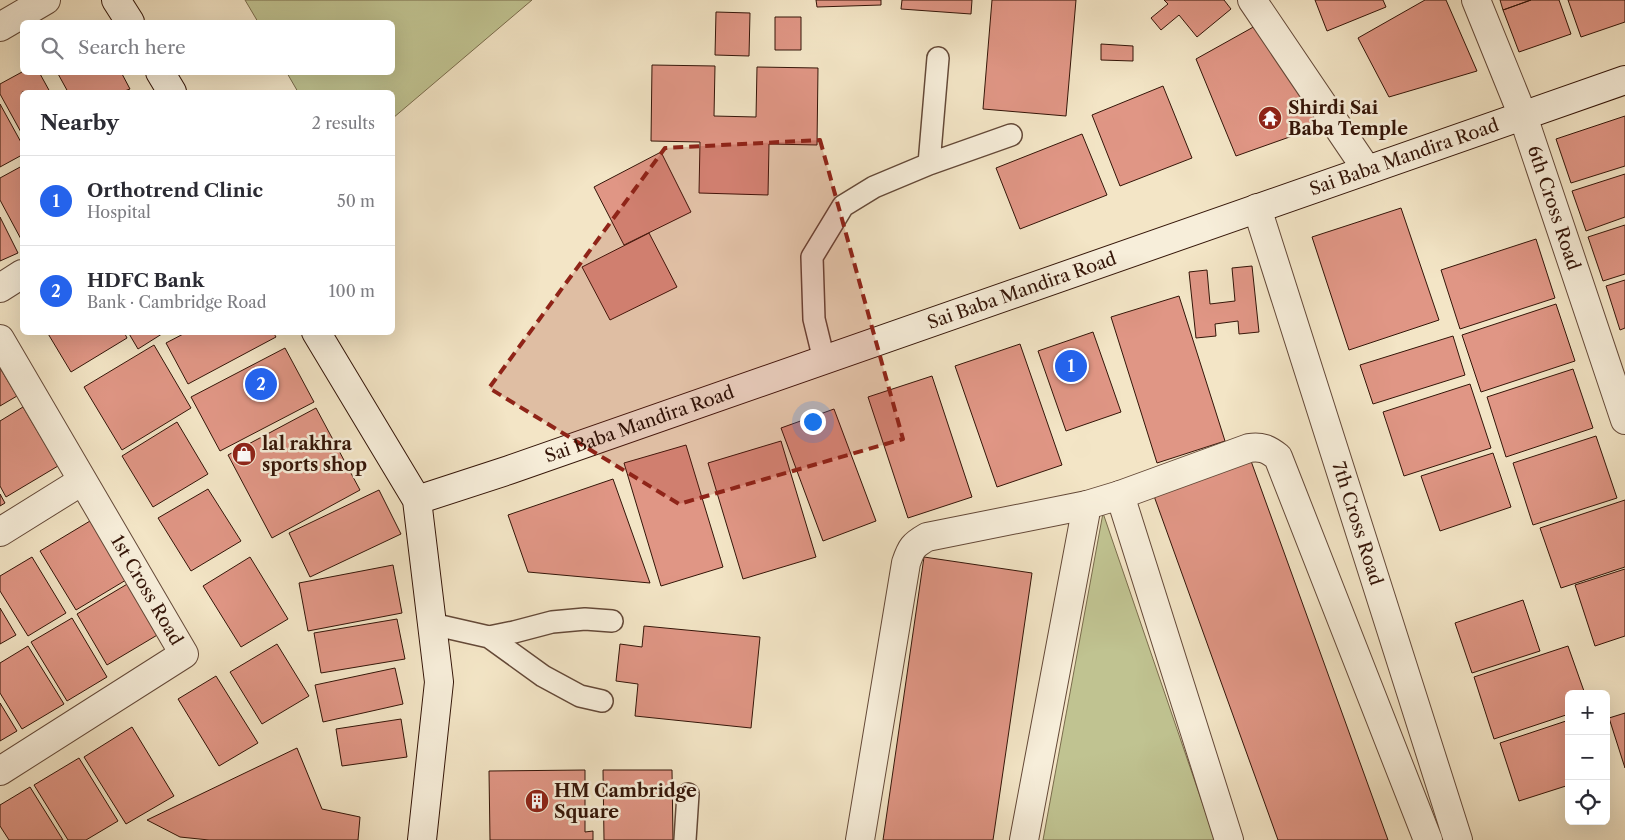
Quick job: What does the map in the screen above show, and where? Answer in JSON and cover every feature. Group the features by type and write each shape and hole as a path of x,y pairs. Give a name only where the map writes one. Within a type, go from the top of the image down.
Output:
{"street":[{"path":"0,27 46,0"},
{"path":"116,0 129,20"},
{"path":"1252,0 1367,170"},
{"name":"6th Cross Road","path":"1476,0 1523,116 1625,420"},
{"path":"162,75 171,90"},
{"name":"Sai Baba Mandira Road","path":"417,500 509,470 1625,80"},
{"name":"7th Cross Road","path":"1257,208 1458,840"},
{"path":"0,288 20,275"},
{"path":"318,335 417,500 439,682 422,840"},
{"name":"1st Cross Road","path":"0,339 184,654 0,771"},
{"path":"860,840 906,563 910,549 917,542 927,537 1087,505 1120,495 1248,448 1259,446 1269,450 1278,457 1428,840"},
{"path":"0,532 82,480"},
{"path":"1120,495 1229,840"},
{"path":"1024,840 1087,505"}],"lane":[{"path":"928,164 938,58"},
{"path":"824,360 814,319 812,257 843,206 874,187 928,164 1011,135"},
{"path":"489,638 552,622 585,619 612,621"},
{"path":"432,624 489,638 544,676 580,696 602,701"},
{"path":"685,840 688,794"}],"highlighted area":[{"path":"820,140 903,439 679,504 489,388 665,148"}],"green space":[{"path":"245,0 532,0 395,116 395,90 297,90 288,75 395,75 395,20 257,20"},
{"path":"1103,513 1215,840 1043,840"}],"building":[{"path":"816,0 881,0 881,5 817,7"},
{"path":"902,0 972,0 971,14 901,9"},
{"path":"992,0 1076,0 1066,116 983,109"},
{"path":"1164,0 1224,0 1231,9 1197,37 1179,15 1161,30 1151,18 1168,4"},
{"path":"1315,0 1383,0 1386,7 1327,31"},
{"path":"1425,0 1446,0 1477,71 1389,97 1358,38"},
{"path":"1500,0 1531,0 1503,10"},
{"path":"1531,0 1559,0 1571,34 1519,52 1503,10"},
{"path":"1568,0 1625,0 1625,22 1581,37"},
{"path":"716,12 750,13 749,56 715,55"},
{"path":"775,17 801,17 801,50 775,50"},
{"path":"1257,25 1329,123 1236,156 1196,59"},
{"path":"1101,44 1133,46 1133,61 1101,60"},
{"path":"652,65 715,66 714,116 756,117 757,67 818,68 817,145 769,144 768,195 699,193 700,142 651,141"},
{"path":"20,73 20,75 41,75 49,90 20,90 20,130 0,94 0,84"},
{"path":"59,75 123,75 130,89 127,90 67,90"},
{"path":"1163,86 1192,158 1120,186 1092,115"},
{"path":"0,104 20,140 20,156 0,167"},
{"path":"1625,116 1625,166 1571,183 1556,139"},
{"path":"1082,134 1107,195 1020,229 996,168"},
{"path":"661,152 691,212 624,245 594,187"},
{"path":"20,167 20,237 0,200 0,178"},
{"path":"1625,174 1625,217 1586,231 1572,191"},
{"path":"1401,208 1439,320 1349,350 1312,237"},
{"path":"0,217 18,253 0,261"},
{"path":"1625,225 1625,274 1603,281 1588,237"},
{"path":"649,233 677,287 610,320 582,267"},
{"path":"1536,239 1555,298 1460,329 1441,270"},
{"path":"1252,266 1259,332 1239,334 1238,321 1215,324 1216,336 1196,338 1189,272 1207,270 1210,304 1235,301 1232,268"},
{"path":"1625,280 1625,328 1620,330 1606,286"},
{"path":"1179,296 1225,441 1157,463 1111,317"},
{"path":"1556,304 1575,361 1481,392 1462,335"},
{"path":"1093,332 1121,412 1066,431 1038,351"},
{"path":"49,335 126,335 127,338 71,372"},
{"path":"130,335 160,335 138,349"},
{"path":"181,335 275,335 276,337 188,384 166,343"},
{"path":"1453,336 1465,375 1373,404 1360,365"},
{"path":"1020,344 1062,465 997,487 955,366"},
{"path":"154,345 191,408 122,450 84,387"},
{"path":"285,348 314,402 220,451 191,397"},
{"path":"0,368 17,396 0,406"},
{"path":"1573,369 1593,428 1506,457 1487,397"},
{"path":"932,376 972,497 908,518 868,397"},
{"path":"1470,384 1491,448 1404,476 1383,412"},
{"path":"23,407 58,466 6,497 0,486 0,421"},
{"path":"316,408 360,490 272,538 228,455"},
{"path":"834,409 876,521 823,541 781,428"},
{"path":"177,422 208,474 153,507 122,456"},
{"path":"1596,436 1617,498 1533,525 1513,463"},
{"path":"781,441 816,557 743,579 708,463"},
{"path":"686,445 723,567 661,586 624,463"},
{"path":"1493,453 1511,507 1440,531 1421,476"},
{"path":"1251,461 1388,840 1278,840 1154,496"},
{"path":"613,479 650,583 528,572 508,515"},
{"path":"208,489 241,541 191,571 158,518"},
{"path":"379,490 401,534 310,577 289,533"},
{"path":"0,494 5,503 0,506"},
{"path":"1625,500 1625,567 1561,588 1540,528"},
{"path":"90,521 126,580 76,610 40,551"},
{"path":"32,557 66,613 28,636 0,591 0,576"},
{"path":"250,557 288,619 241,647 203,586"},
{"path":"924,557 1032,573 993,840 883,840"},
{"path":"393,565 402,613 308,631 299,583"},
{"path":"1625,569 1625,636 1595,646 1575,585"},
{"path":"129,583 159,634 107,665 77,614"},
{"path":"1523,600 1540,651 1472,673 1455,623"},
{"path":"0,608 16,635 0,644"},
{"path":"72,618 107,677 67,701 31,642"},
{"path":"397,619 405,659 321,673 314,633"},
{"path":"644,626 760,637 751,728 635,716 638,684 616,681 620,644 642,647"},
{"path":"277,644 309,696 262,724 230,672"},
{"path":"28,646 64,704 22,729 0,693 0,663"},
{"path":"1568,646 1584,690 1565,690 1565,715 1494,739 1474,677"},
{"path":"395,668 403,704 323,722 315,685"},
{"path":"216,676 258,743 219,766 178,699"},
{"path":"0,703 17,731 0,741"},
{"path":"1625,713 1625,768 1610,721 1610,718"},
{"path":"401,719 407,757 342,766 336,729"},
{"path":"1565,721 1565,786 1519,801 1500,743"},
{"path":"132,727 174,796 126,824 84,757"},
{"path":"297,748 322,809 360,817 358,840 209,840 180,837 147,820"},
{"path":"79,758 118,821 86,840 68,840 34,785"},
{"name":"HM Cambridge Square","path":"585,770 585,832 593,831 593,840 490,840 489,771"},
{"path":"603,770 672,770 673,840 604,840"},
{"path":"30,787 63,840 9,840 0,826 0,805"}],"place":[{"name":"Shirdi Sai Baba Temple","path":"1270,118"},
{"name":"Orthotrend Clinic","path":"1071,366"},
{"name":"HDFC Bank","path":"261,384"},
{"name":"lal rakhra sports shop","path":"244,454"},
{"name":"HM Cambridge Square","path":"537,801"}]}
